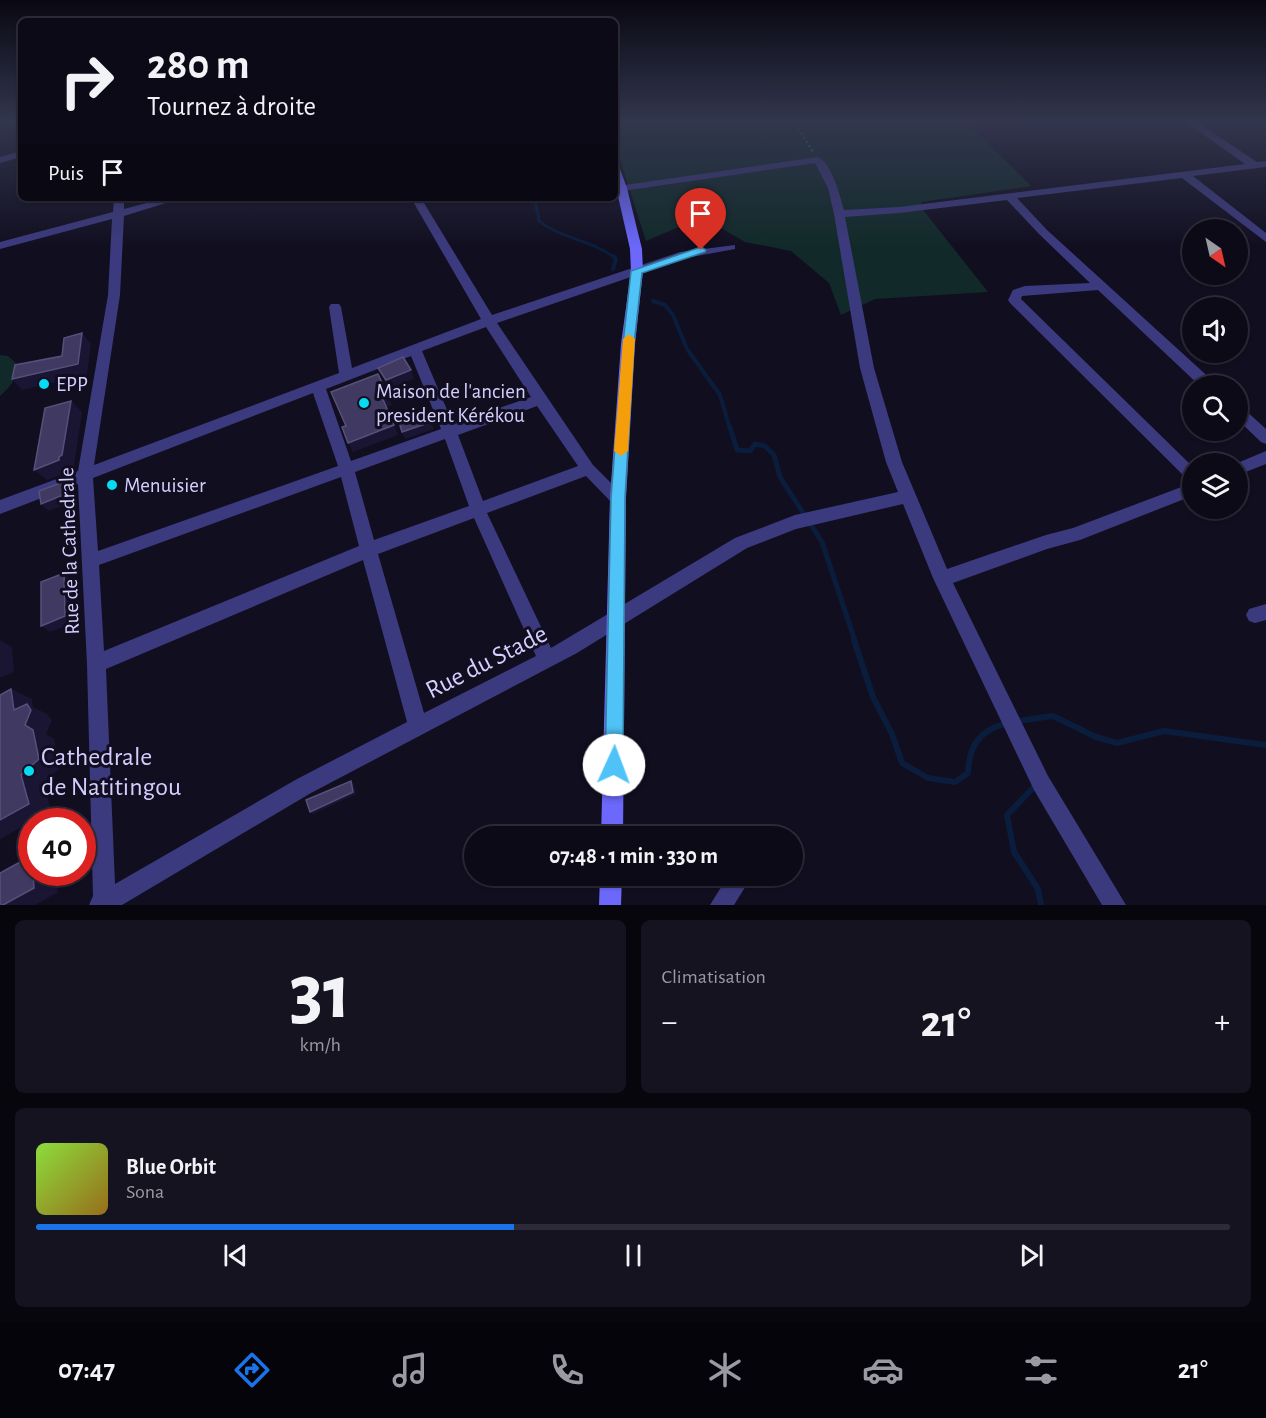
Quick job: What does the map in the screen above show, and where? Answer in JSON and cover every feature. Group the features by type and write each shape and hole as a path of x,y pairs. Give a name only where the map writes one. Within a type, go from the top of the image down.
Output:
{"street":[{"path":"622,188 803,162"},
{"path":"819,162 833,188 867,368 894,462 942,578 1041,783 1115,905"},
{"path":"1250,162 1254,165"},
{"path":"839,214 899,210 1266,164"},
{"path":"1184,174 1266,239"},
{"path":"612,826 618,498 628,344 637,271 636,249 618,177"},
{"path":"1009,196 1043,232 1197,375"},
{"path":"0,246 119,205 152,201"},
{"path":"418,201 489,321 540,399 588,469 618,498"},
{"name":"Rue de la Cathedrale","path":"104,904 96,664 86,475 114,295 119,205"},
{"path":"0,507 489,321 701,250 731,247"},
{"path":"1100,286 1025,290 1017,293 1014,300 1182,465"},
{"path":"335,307 346,376"},
{"path":"415,350 449,431 478,510 547,660"},
{"path":"318,387 346,468 418,727"},
{"path":"90,561 540,399"},
{"path":"1248,421 1266,438"},
{"path":"1248,465 1266,457"},
{"path":"96,664 368,550 588,469"},
{"path":"942,578 968,571 1046,542 1074,535 1182,493"},
{"name":"Rue du Stade","path":"104,904 304,786 547,660 616,621 741,543 811,518 908,496"},
{"path":"610,886 610,905"},
{"path":"721,905 734,886"}],"green space":[{"path":"621,162 1007,162 1031,186 921,202 924,211 988,292 875,299 841,315 829,283 791,251 745,242 714,224 688,223 646,241"},
{"path":"0,355 8,356 17,364 13,382 0,396"}],"building":[{"path":"82,333 78,364 12,379 15,365 62,356 64,338"},
{"path":"403,357 411,370 386,380 378,368"},
{"path":"378,374 388,395 382,397 394,425 348,443 342,427 346,426 331,392"},
{"path":"71,401 62,455 59,460 34,470 45,408"},
{"path":"428,413 431,422 402,432 399,422"},
{"path":"66,481 68,493 41,504 39,491"},
{"path":"64,573 65,616 41,626 41,582"},
{"path":"11,689 14,710 27,704 31,710 25,725 33,730 39,759 21,775 29,804 18,808 0,820 0,695"},
{"path":"351,781 353,792 310,812 306,800"},
{"path":"18,863 18,886 34,886 34,888 0,905 0,873"}],"waterway":[{"path":"533,201 539,221 557,232 597,247 615,258"},
{"path":"613,269 615,258"},
{"path":"653,301 665,305 673,315 687,349 720,395 730,429"},
{"path":"730,427 737,450 750,451 755,444 765,446 774,455 780,477 822,542 855,641"},
{"path":"854,640 873,697 892,734 902,763 928,778 955,782 968,773 971,754 978,740 990,730 1007,723"},
{"path":"1017,721 1053,716 1096,737 1117,743 1164,731 1266,745"},
{"path":"1035,786 1007,815 1014,852 1038,889 1041,905"}],"slow traffic":[{"path":"621,451 629,339"}],"place":[{"name":"EPP","path":"44,384"},
{"name":"Maison de l'ancien president Kérékou","path":"364,403"},
{"name":"Menuisier","path":"112,485"},
{"name":"Cathedrale de Natitingou","path":"29,771"}],"route":[{"path":"614,765 618,498 628,344 637,271 701,250"}]}
